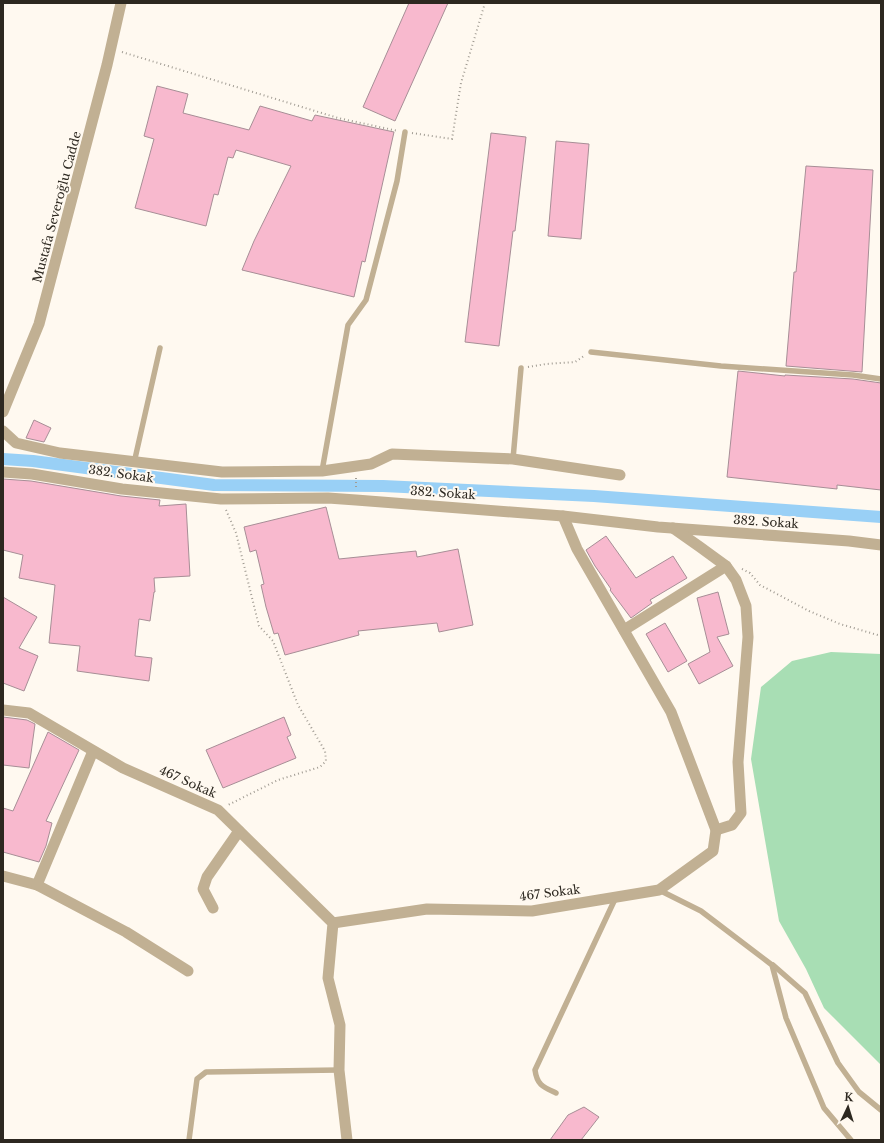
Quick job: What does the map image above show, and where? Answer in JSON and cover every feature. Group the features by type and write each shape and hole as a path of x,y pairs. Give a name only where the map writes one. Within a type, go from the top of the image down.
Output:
{"street":[{"name":"Mustafa Severoğlu Cadde","path":"3,412 39,324 111,48 121,3"},
{"path":"3,431 16,443 60,453 134,463 222,472 322,471 371,464 392,454 513,459 620,475"},
{"name":"382. Sokak","path":"3,472 32,474 122,489 221,499 328,498 563,516 672,528 881,545"},
{"path":"563,516 577,549 671,712 716,830 732,825 741,813 738,762 748,637 746,606 736,580 726,566 672,528"},
{"path":"624,630 726,566"},
{"name":"467 Sokak","path":"3,710 28,713 123,768 218,810 333,923 427,908 532,911 659,890 713,851 716,830"},
{"path":"36,885 93,751"},
{"path":"213,908 203,889 207,876 240,831"},
{"path":"3,876 36,885 126,932 188,971"},
{"path":"333,923 328,978 340,1025 339,1070 347,1140"}],"lane":[{"path":"322,471 348,325 366,300 397,181 405,132"},
{"path":"134,463 160,348"},
{"path":"591,352 721,366 853,375 881,379"},
{"path":"513,459 521,368"},
{"path":"659,890 701,911 772,965 805,993 838,1063 859,1092 881,1110"},
{"path":"556,1093 543,1087 536,1079 535,1070 617,897"},
{"path":"772,965 786,1018 824,1108 851,1140"},
{"path":"189,1140 197,1079 206,1072 339,1070"}],"path":[{"path":"111,48 338,118 405,132 452,139 461,83 485,3"},
{"path":"521,368 546,364 575,362 591,352"},
{"path":"356,475 356,496"},
{"path":"218,810 278,780 320,767 326,761 325,751 298,705 273,642 259,626 236,533 221,499"},
{"path":"726,566 740,568 750,573 760,585 809,611 840,624 881,636"}],"green space":[{"path":"831,652 881,654 881,1065 824,1008 806,969 779,921 751,759 761,687 792,661"}],"building":[{"path":"409,3 448,3 395,121 363,107"},
{"path":"157,86 188,94 183,113 249,130 260,106 312,121 315,115 394,132 365,262 362,261 354,297 242,270 254,241 291,166 236,150 233,158 228,157 218,195 214,194 206,226 135,208 154,139 144,136"},
{"path":"491,133 526,137 499,346 465,342"},
{"path":"556,141 589,144 581,239 548,236"},
{"path":"806,166 873,170 862,372 786,366 794,272 796,272"},
{"path":"738,371 785,376 853,379 881,383 881,490 837,485 837,489 727,477"},
{"path":"34,420 51,428 44,442 26,438"},
{"path":"3,479 31,481 121,496 160,500 159,506 186,504 190,576 154,578 155,592 150,621 139,619 135,656 152,658 149,681 77,671 80,646 49,643 55,585 19,578 23,555 3,550"},
{"path":"326,507 339,559 416,551 417,557 458,549 473,625 439,632 437,623 358,631 359,635 285,655 278,633 274,634 266,607 261,585 264,584 256,550 250,552 244,527"},
{"path":"606,536 636,578 673,556 687,578 650,600 652,603 631,618 610,590 611,589 586,550"},
{"path":"718,592 729,634 717,637 733,666 699,684 688,664 710,652 697,598"},
{"path":"3,597 37,617 19,648 38,656 24,691 3,683"},
{"path":"665,623 687,661 668,672 646,634"},
{"path":"3,717 27,720 35,724 29,768 3,765"},
{"path":"284,717 291,735 287,737 296,758 223,788 206,750"},
{"path":"48,732 79,750 46,821 52,823 46,846 39,862 3,852 3,808 13,811"},
{"path":"584,1107 599,1117 581,1140 550,1140 568,1115"}],"waterway":[{"path":"3,459 33,461 214,485 383,486 594,496 881,517"}]}
